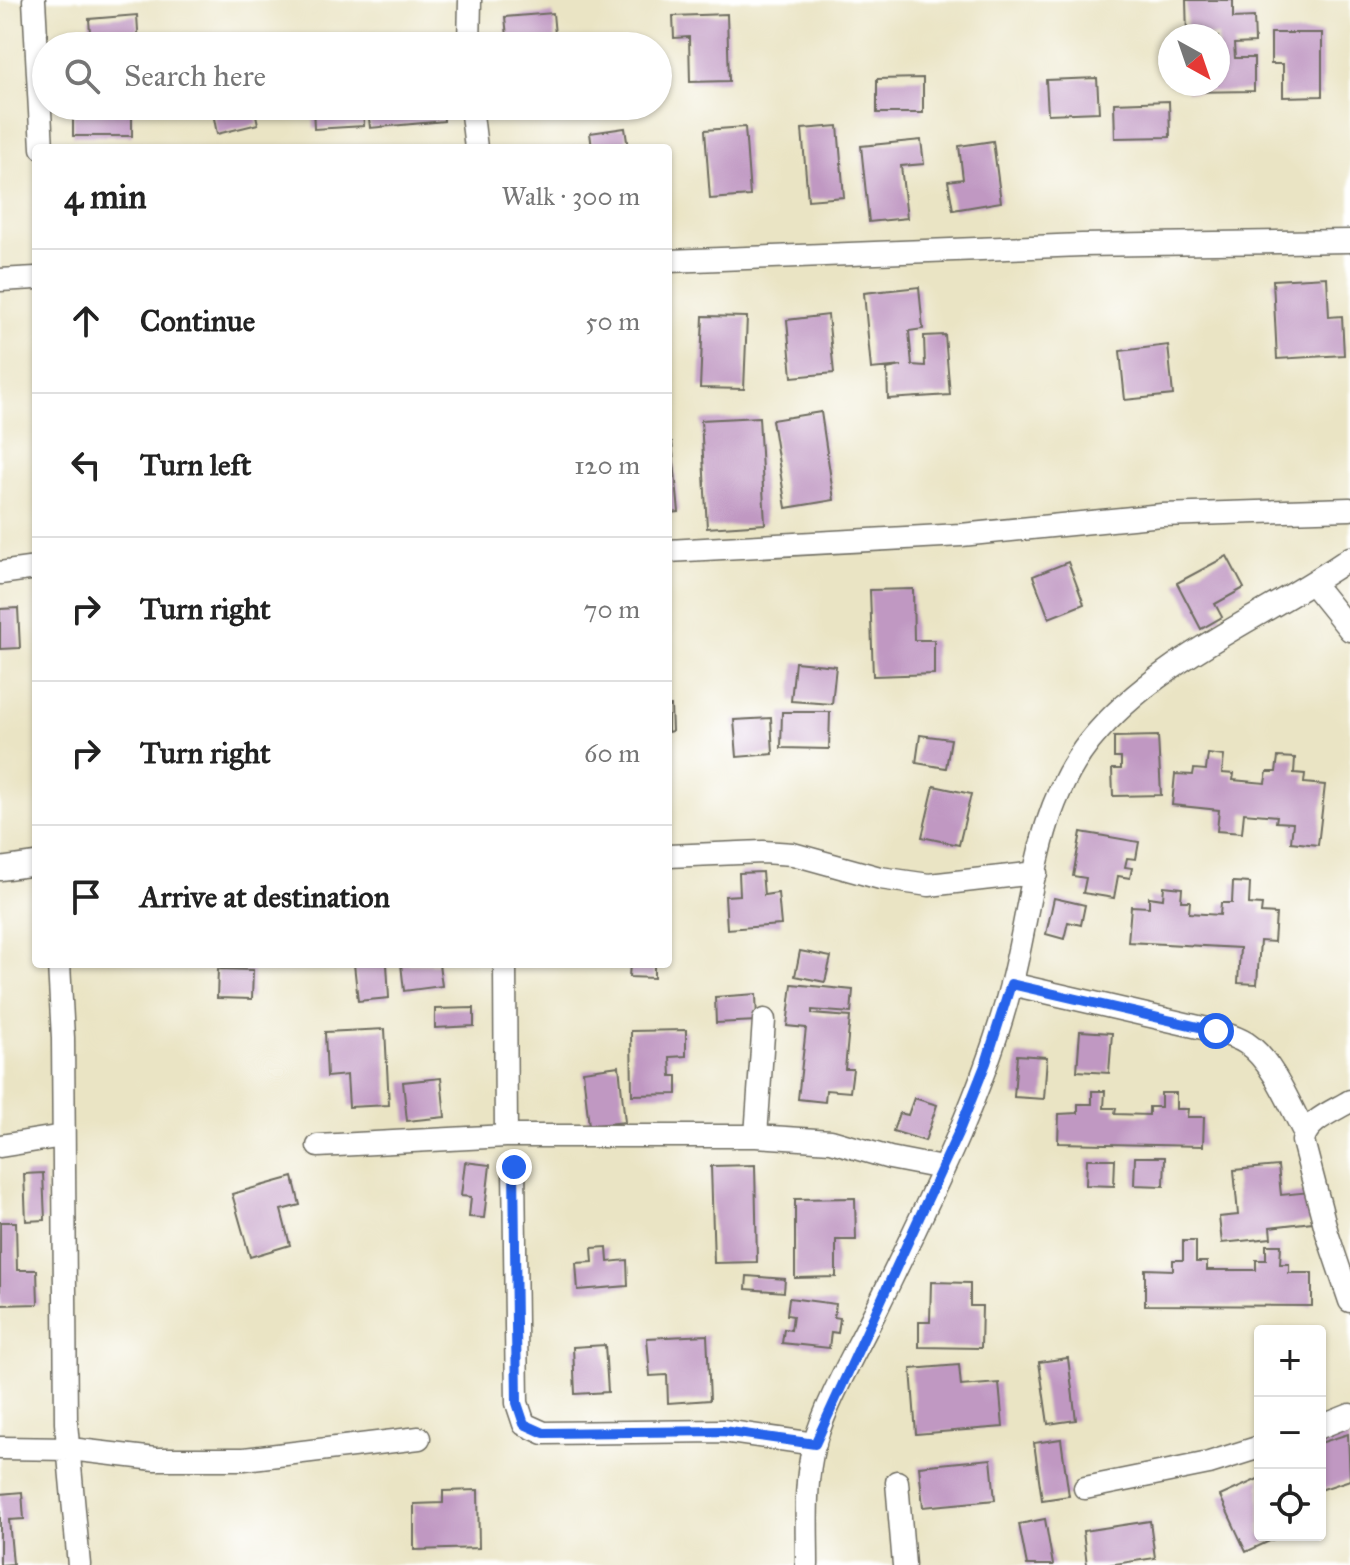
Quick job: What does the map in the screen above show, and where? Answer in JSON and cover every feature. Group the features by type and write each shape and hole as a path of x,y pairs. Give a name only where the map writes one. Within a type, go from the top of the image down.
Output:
{"street":[{"path":"34,0 36,32"},
{"path":"469,32 470,0"},
{"path":"40,120 42,144"},
{"path":"473,120 476,144"},
{"path":"672,261 1082,245 1350,241"},
{"path":"0,280 32,278"},
{"path":"672,551 961,535 1162,515 1350,509"},
{"path":"807,1565 806,1505 815,1444 942,1168 986,1063 1011,984 1041,839 1050,808 1070,768 1090,740 1125,704 1188,657 1313,584 1350,558"},
{"path":"0,573 32,569"},
{"path":"1313,584 1350,630"},
{"path":"672,856 763,852 793,854 880,878 929,885 1036,873"},
{"path":"0,869 32,865"},
{"path":"59,968 63,1038 66,1423 79,1565"},
{"path":"505,968 506,1136"},
{"path":"1011,984 1216,1031 1248,1044 1275,1077 1304,1132 1309,1171 1350,1301"},
{"path":"756,1136 764,1020"},
{"path":"1304,1132 1350,1101"},
{"path":"0,1146 63,1136"},
{"path":"318,1146 506,1136 756,1136 831,1141 890,1158 942,1168"},
{"path":"514,1167 517,1403 524,1424 544,1433 723,1431 815,1444"},
{"path":"1326,1425 1350,1415"},
{"path":"0,1448 70,1449 155,1459 244,1459 419,1438"},
{"path":"1085,1488 1209,1463 1254,1449"},
{"path":"897,1482 904,1565"}],"building":[{"path":"1186,0 1233,0 1233,18 1254,17 1255,43 1234,44 1235,58 1254,58 1254,91 1230,91 1230,24 1187,24"},
{"path":"553,13 555,32 507,32 505,17"},
{"path":"727,14 729,81 690,82 689,37 674,38 673,16"},
{"path":"137,15 138,32 90,32 89,19"},
{"path":"1271,33 1322,33 1322,96 1283,97 1283,64 1271,64"},
{"path":"923,78 923,113 877,113 877,79"},
{"path":"1097,78 1099,112 1048,114 1046,80"},
{"path":"1169,101 1170,137 1115,138 1114,103"},
{"path":"73,120 132,120 132,136 73,136"},
{"path":"214,120 257,120 258,124 217,134"},
{"path":"314,120 364,120 364,126 314,129"},
{"path":"369,120 444,120 444,121 370,128"},
{"path":"838,126 844,197 808,200 802,129"},
{"path":"745,127 750,196 710,199 705,130"},
{"path":"625,128 627,144 591,144 590,133"},
{"path":"921,140 924,164 901,166 907,218 869,222 861,146"},
{"path":"993,141 1001,202 953,210 948,181 963,179 959,146"},
{"path":"1327,277 1329,317 1342,316 1344,355 1277,359 1273,280"},
{"path":"919,287 923,329 909,331 912,365 925,366 924,336 945,335 950,395 888,399 887,369 902,366 871,369 864,293"},
{"path":"828,315 834,373 792,377 787,320"},
{"path":"703,316 747,317 744,389 700,388"},
{"path":"1168,345 1173,395 1125,400 1120,351"},
{"path":"821,412 834,500 786,508 772,420"},
{"path":"759,417 765,524 707,528 701,420"},
{"path":"672,442 679,512 672,513"},
{"path":"1227,556 1244,588 1215,604 1222,617 1201,629 1177,583"},
{"path":"1068,562 1084,604 1049,618 1033,576"},
{"path":"913,589 914,640 934,640 934,674 873,676 870,590"},
{"path":"18,608 20,648 0,649 0,609"},
{"path":"795,662 836,666 832,704 791,701"},
{"path":"782,712 830,712 829,749 781,748"},
{"path":"771,718 773,754 737,757 734,720"},
{"path":"920,735 951,739 946,768 916,763"},
{"path":"1158,736 1161,795 1113,796 1112,769 1121,769 1121,758 1114,758 1114,737"},
{"path":"1208,754 1224,756 1222,773 1234,774 1233,780 1265,783 1267,772 1276,772 1278,757 1295,758 1294,773 1305,774 1304,783 1325,785 1318,845 1291,842 1293,823 1276,822 1277,816 1244,813 1242,833 1217,831 1219,810 1172,805 1175,774 1193,775 1194,769 1206,770"},
{"path":"934,786 971,794 959,845 922,837"},
{"path":"1081,832 1139,842 1136,859 1127,858 1125,867 1132,868 1130,878 1118,876 1114,898 1083,893 1086,878 1073,876"},
{"path":"762,872 764,895 778,893 781,925 727,929 725,896 740,895 739,873"},
{"path":"1233,882 1250,883 1249,904 1262,905 1261,913 1276,914 1274,942 1260,941 1257,984 1238,983 1240,948 1128,942 1131,906 1149,907 1149,897 1163,899 1164,886 1182,888 1181,901 1190,901 1189,913 1220,915 1221,903 1232,903"},
{"path":"1054,898 1085,905 1081,925 1068,922 1064,939 1046,934"},
{"path":"800,951 831,957 825,982 795,976"},
{"path":"354,968 387,968 389,998 358,1001"},
{"path":"401,968 440,968 442,986 404,991"},
{"path":"630,968 654,968 654,978 629,977"},
{"path":"218,969 253,970 252,999 217,998"},
{"path":"792,984 853,990 851,1013 812,1010 812,1014 850,1017 845,1069 853,1069 850,1092 826,1090 825,1102 798,1099 806,1028 787,1026"},
{"path":"756,994 757,1021 716,1023 715,997"},
{"path":"474,1008 474,1026 435,1028 435,1009"},
{"path":"385,1029 389,1105 349,1107 347,1075 327,1077 325,1032"},
{"path":"686,1030 686,1056 670,1057 671,1076 677,1076 677,1094 632,1095 631,1031"},
{"path":"1080,1031 1112,1033 1109,1073 1077,1071"},
{"path":"1017,1055 1047,1057 1044,1099 1014,1097"},
{"path":"619,1066 625,1122 589,1126 583,1071"},
{"path":"441,1078 445,1117 407,1121 403,1082"},
{"path":"1092,1091 1105,1091 1104,1108 1116,1108 1115,1114 1149,1115 1149,1107 1161,1107 1161,1093 1176,1093 1176,1109 1188,1109 1187,1117 1204,1117 1203,1146 1058,1143 1059,1114 1078,1113 1078,1104 1092,1104"},
{"path":"914,1098 937,1105 925,1141 893,1131 899,1113 908,1115"},
{"path":"1135,1157 1165,1157 1164,1186 1134,1185"},
{"path":"1087,1159 1115,1159 1114,1186 1086,1185"},
{"path":"465,1162 490,1165 484,1218 469,1217 471,1197 461,1196"},
{"path":"755,1165 757,1262 714,1263 711,1166"},
{"path":"1278,1166 1281,1195 1310,1192 1312,1222 1270,1227 1271,1238 1222,1243 1219,1217 1238,1215 1234,1170"},
{"path":"43,1173 45,1220 26,1221 24,1174"},
{"path":"293,1177 300,1205 281,1210 290,1245 250,1257 232,1194"},
{"path":"855,1198 856,1240 836,1240 836,1277 795,1278 795,1199"},
{"path":"0,1222 16,1222 17,1270 37,1270 38,1304 0,1305"},
{"path":"1183,1241 1196,1241 1196,1262 1207,1262 1207,1270 1256,1270 1256,1260 1266,1260 1266,1245 1281,1245 1280,1264 1289,1264 1289,1273 1312,1273 1312,1306 1145,1305 1145,1269 1173,1270 1173,1260 1183,1260"},
{"path":"607,1247 608,1262 627,1260 628,1286 578,1290 576,1263 593,1262 592,1248"},
{"path":"747,1276 785,1279 784,1292 746,1289"},
{"path":"931,1282 970,1283 970,1306 982,1306 981,1348 919,1347 919,1322 930,1322"},
{"path":"789,1298 836,1304 834,1317 840,1318 838,1333 831,1332 829,1348 782,1343 784,1329 791,1330 793,1316 787,1315"},
{"path":"707,1335 710,1400 668,1403 667,1375 650,1376 647,1338"},
{"path":"605,1345 608,1392 575,1394 573,1347"},
{"path":"1068,1358 1076,1420 1048,1424 1039,1362"},
{"path":"959,1365 961,1386 999,1383 1003,1427 916,1434 911,1369"},
{"path":"1348,1434 1350,1480 1326,1488 1326,1469 1326,1441"},
{"path":"1061,1439 1069,1496 1042,1500 1034,1443"},
{"path":"991,1459 995,1500 923,1507 919,1466"},
{"path":"1254,1481 1254,1541 1270,1541 1246,1552 1220,1496"},
{"path":"478,1490 479,1548 414,1550 414,1504 443,1503 443,1491"},
{"path":"22,1492 24,1519 9,1520 13,1564 0,1565 0,1494"},
{"path":"1045,1519 1053,1565 1027,1565 1019,1524"},
{"path":"1150,1521 1155,1558 1087,1565 1083,1531"}],"route":[{"path":"514,1167 517,1403 524,1424 544,1433 723,1431 815,1444 959,1131 986,1063 1011,984 1216,1031"}]}
